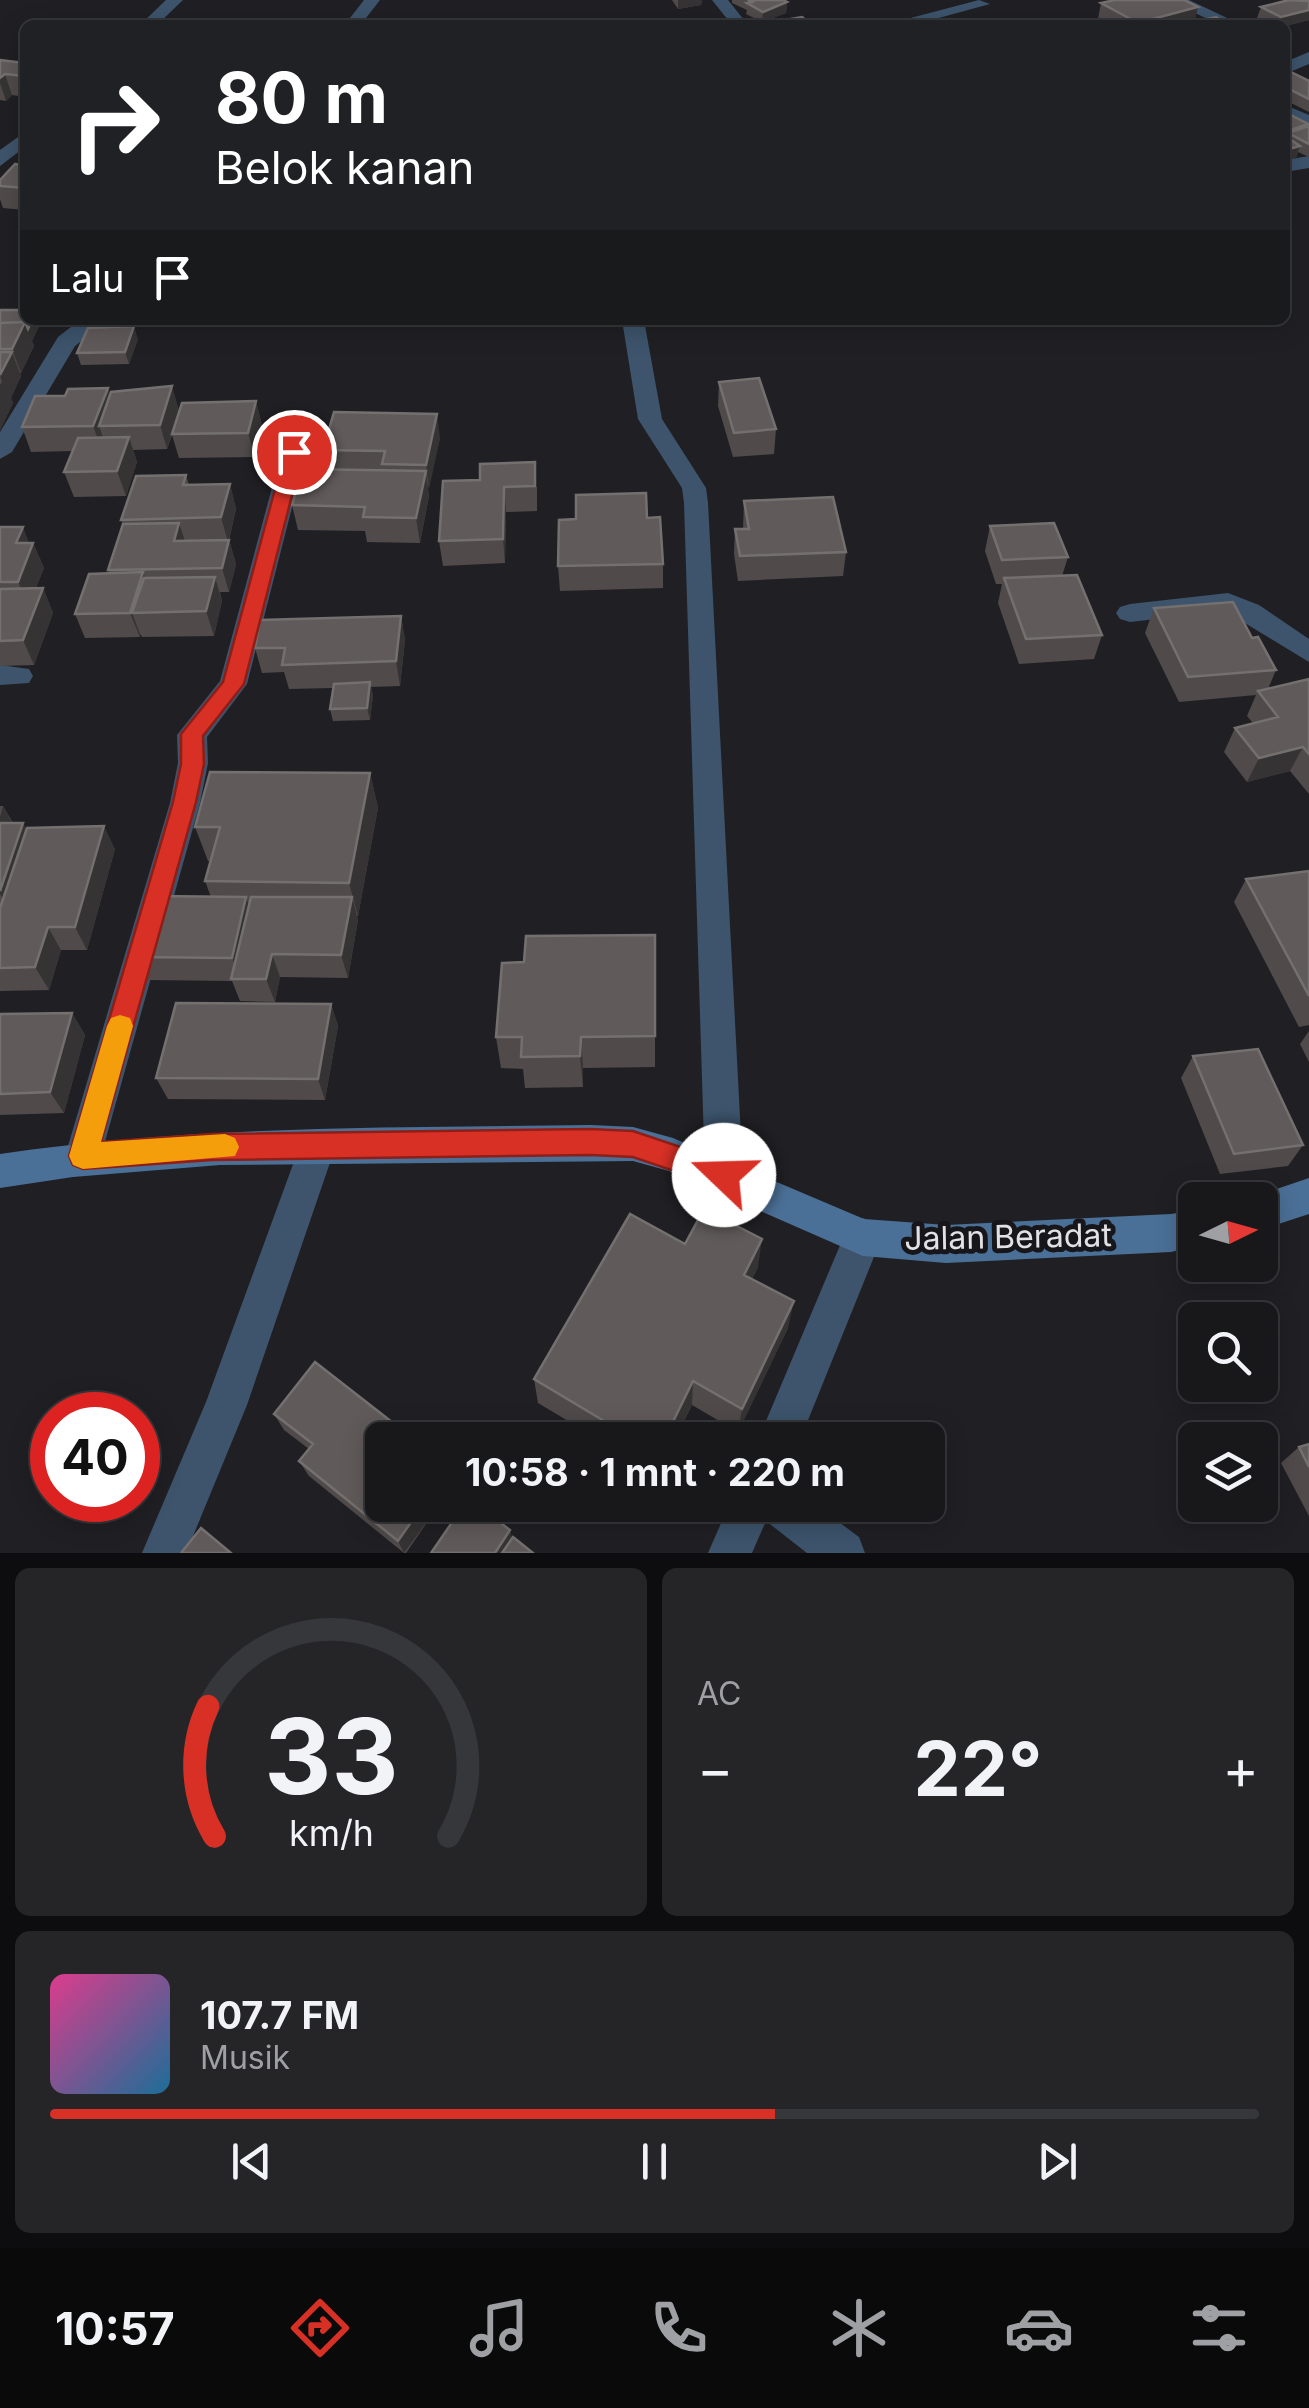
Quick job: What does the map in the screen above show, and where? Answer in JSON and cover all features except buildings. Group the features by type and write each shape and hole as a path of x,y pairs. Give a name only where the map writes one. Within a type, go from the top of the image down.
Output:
{"street":[{"path":"153,20 174,0"},
{"path":"360,20 372,0"},
{"path":"1176,0 1222,20"},
{"path":"911,20 984,1"},
{"path":"0,160 14,141"},
{"path":"0,452 66,342 87,325"},
{"path":"635,325 650,419 694,488 696,503 724,1175"},
{"path":"83,1156 188,789 192,734 237,674 303,417"},
{"path":"1130,614 1228,602 1249,611 1309,652"},
{"name":"Jalan Beradat","path":"0,1171 83,1156 212,1147 619,1143 673,1156 724,1175 863,1237 946,1244 1178,1232"},
{"path":"164,1553 226,1405 317,1148"},
{"path":"1278,1206 1309,1196"},
{"path":"786,1422 863,1237"},
{"path":"730,1553 744,1522"},
{"path":"803,1522 843,1553"}],"slow traffic":[{"path":"120,1026 83,1156 225,1147"}],"route":[{"path":"294,452 237,674 192,734 191,776 83,1156 212,1147 591,1142 633,1144 724,1175"}]}
